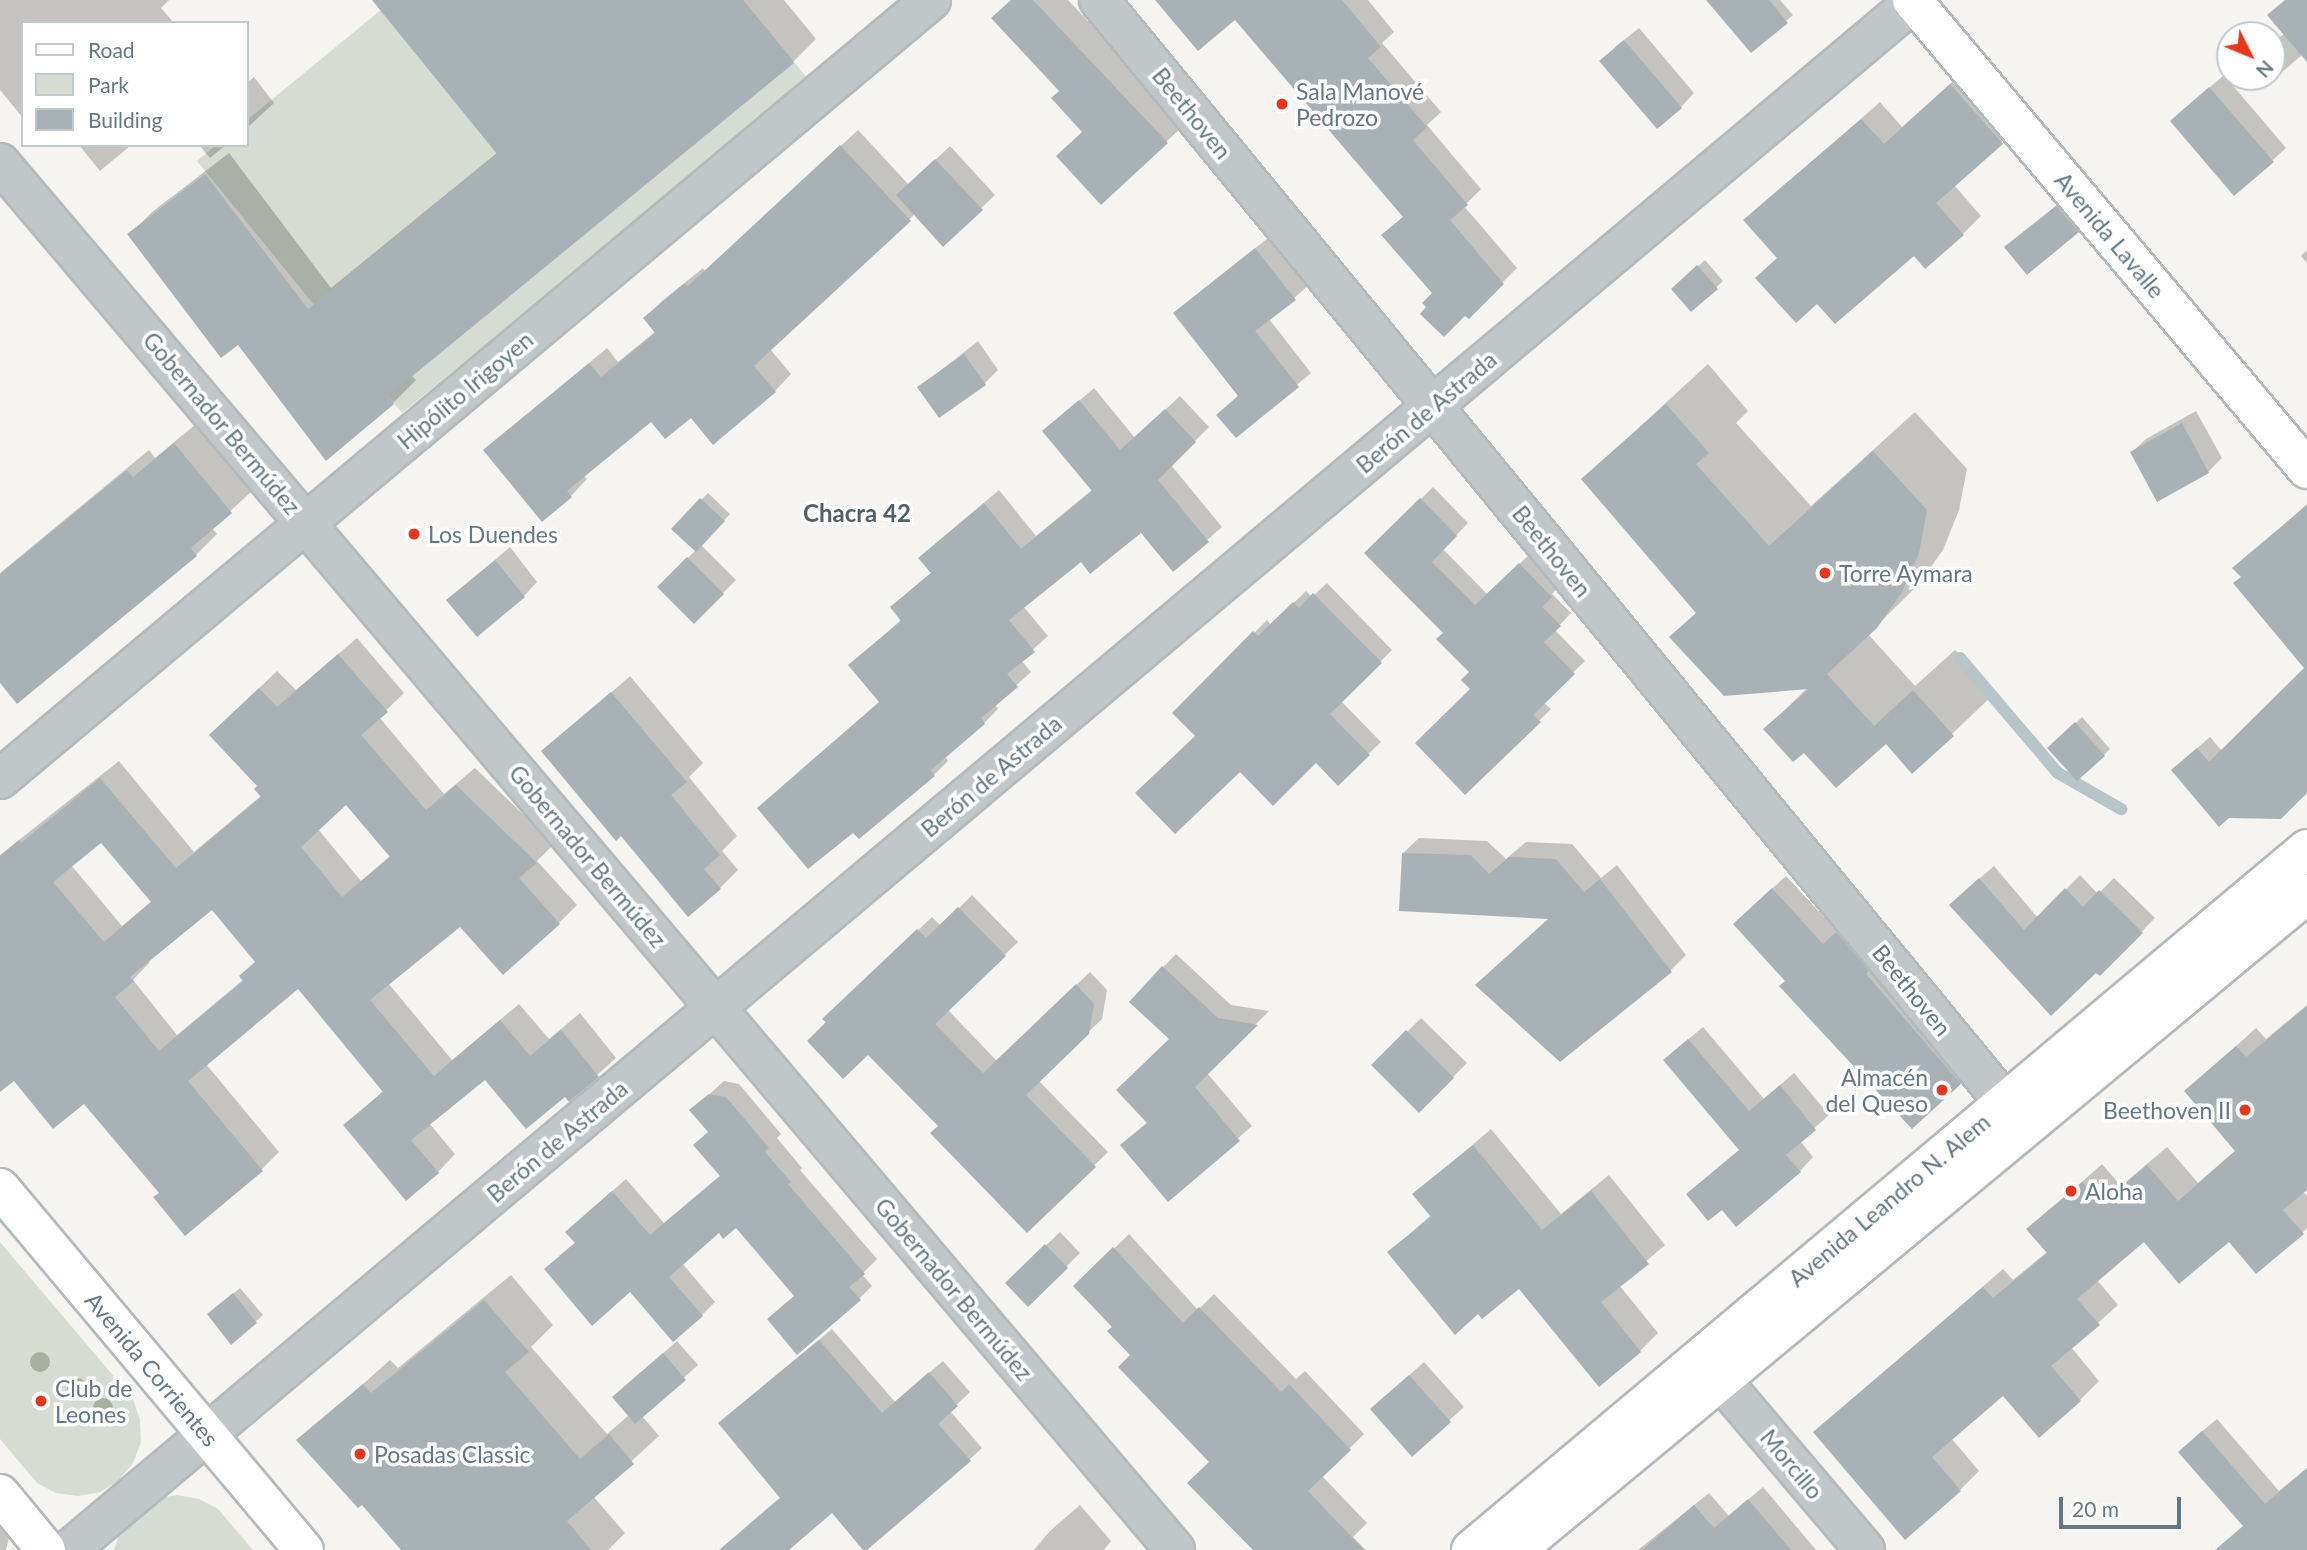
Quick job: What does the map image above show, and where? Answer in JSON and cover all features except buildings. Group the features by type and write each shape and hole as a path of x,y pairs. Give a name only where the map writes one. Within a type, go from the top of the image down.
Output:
{"main road":[{"name":"Avenida Lavalle","path":"1913,1 2307,469"},
{"name":"Avenida Leandro N. Alem","path":"1471,1550 2307,849"},
{"name":"Avenida Leandro N. Alem","path":"1516,1550 1719,1378 2307,894"},
{"name":"Avenida Corrientes","path":"0,1188 304,1550"},
{"path":"0,1494 47,1550"}],"street":[{"name":"Hipólito Irigoyen","path":"0,779 931,0"},
{"name":"Beethoven","path":"1099,0 2005,1103"},
{"name":"Berón de Astrada","path":"69,1550 1913,1"},
{"name":"Gobernador Bermúdez","path":"0,163 307,522 1175,1550"},
{"name":"Morcillo","path":"1719,1378 1865,1550"}],"green space":[{"path":"393,0 743,0 808,79 402,413 197,161 214,147 248,147 248,119"},
{"path":"0,1242 133,1399 140,1420 141,1442 133,1463 118,1481 100,1492 78,1496 56,1493 37,1483 0,1439"},
{"path":"177,1495 199,1499 218,1509 253,1550 114,1550 121,1528 155,1499"}],"waterway":[{"path":"1960,658 2058,773 2121,809"}],"place":[{"name":"Sala Manové Pedrozo","path":"1282,104"},
{"name":"Los Duendes","path":"414,534"},
{"name":"Torre Aymara","path":"1825,573"},
{"name":"Almacén del Queso","path":"1942,1090"},
{"name":"Beethoven II","path":"2245,1110"},
{"name":"Aloha","path":"2071,1191"},
{"name":"Club de Leones","path":"41,1401"},
{"name":"Posadas Classic","path":"360,1454"}],"district":[{"name":"Chacra 42","path":"857,513"}]}
